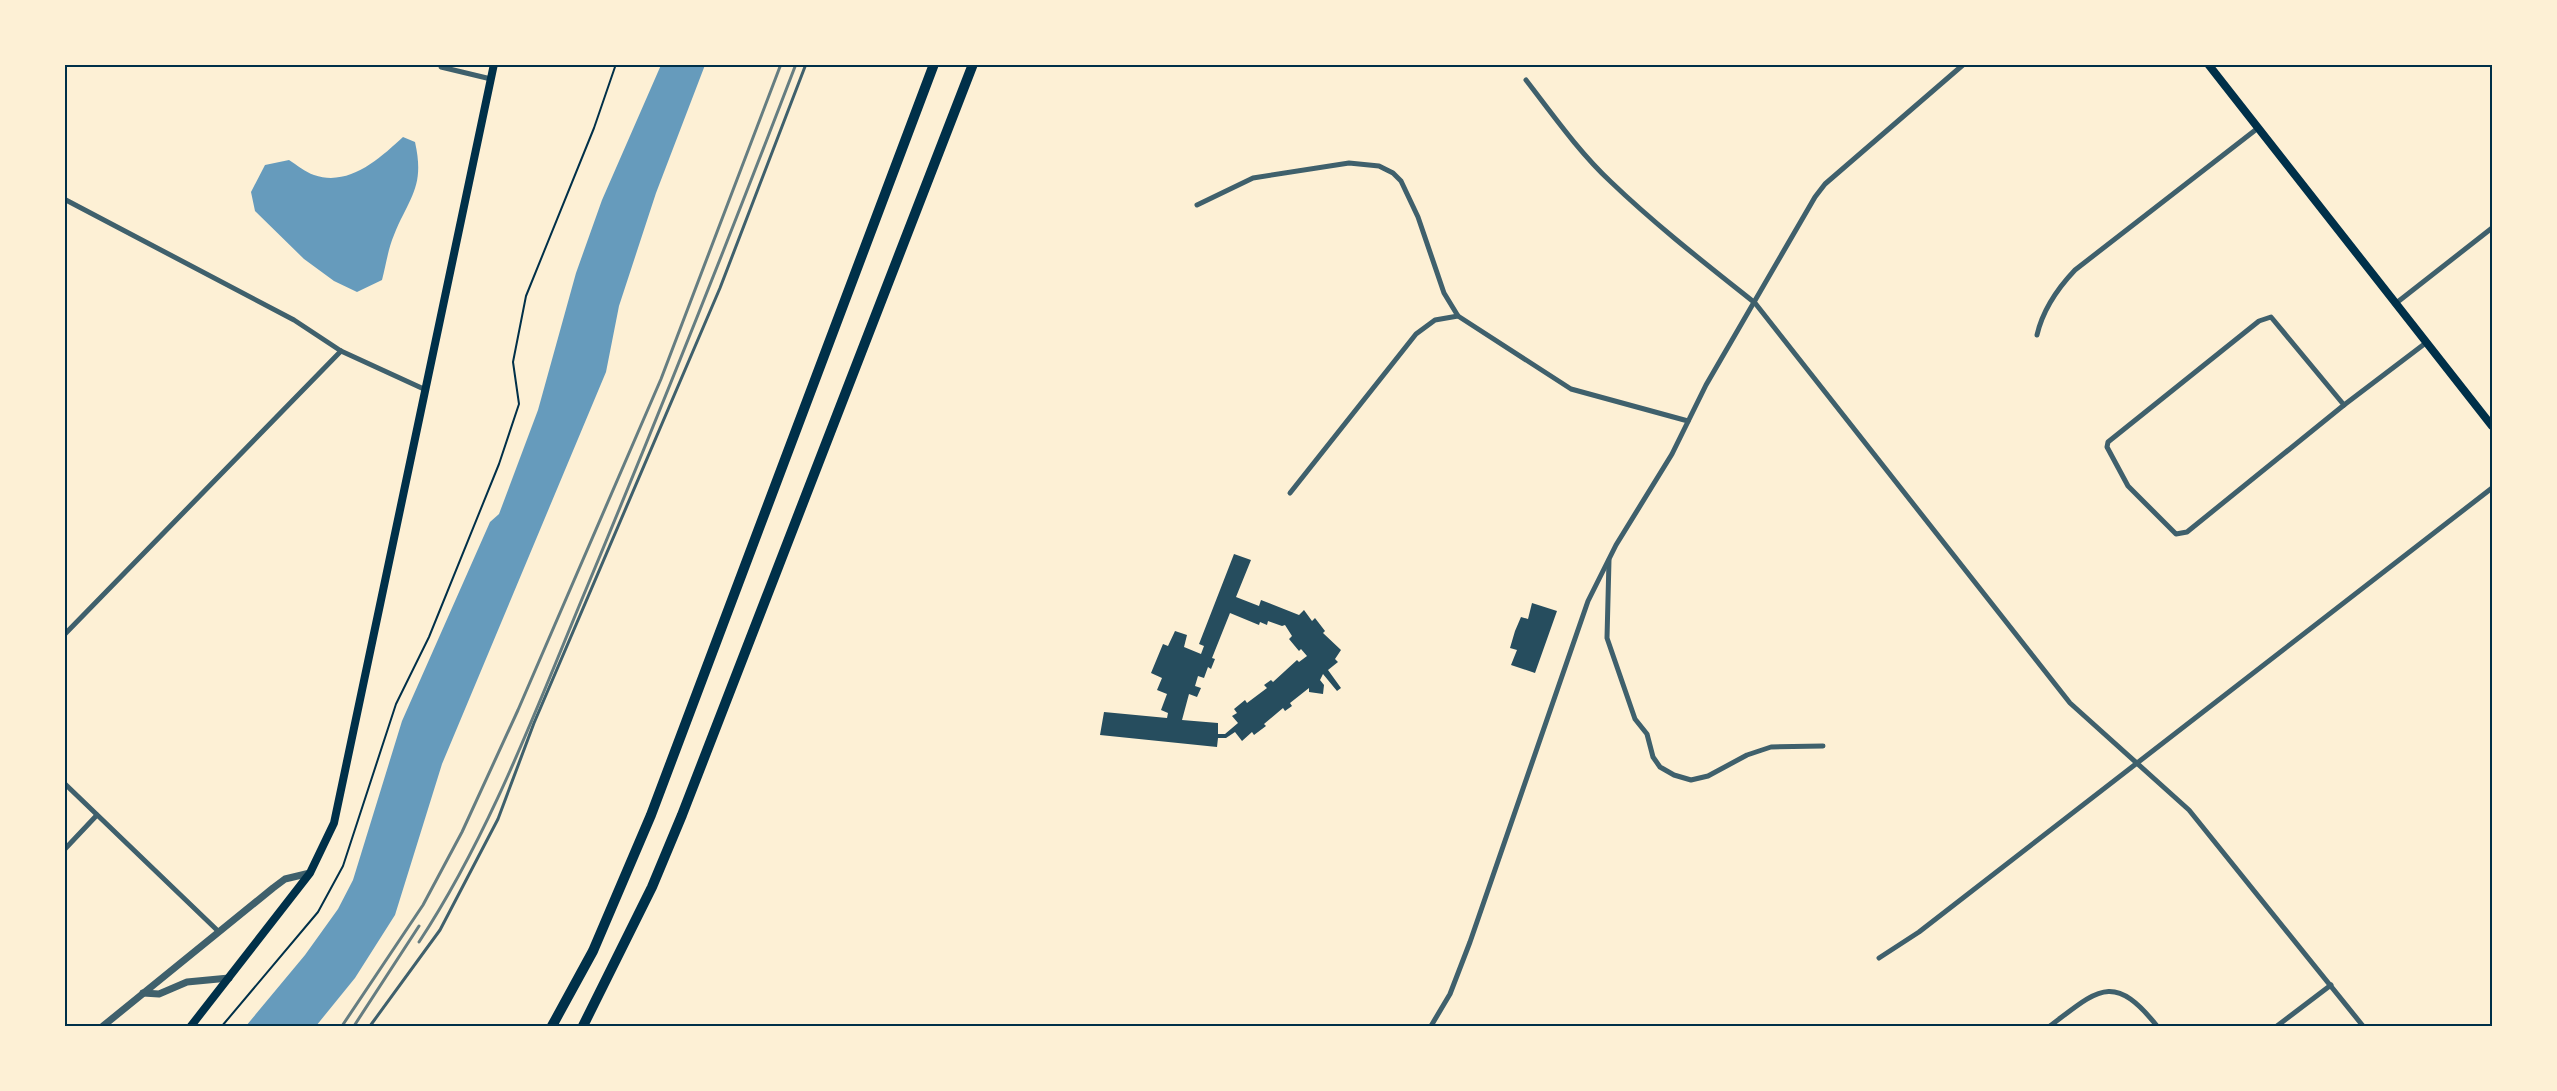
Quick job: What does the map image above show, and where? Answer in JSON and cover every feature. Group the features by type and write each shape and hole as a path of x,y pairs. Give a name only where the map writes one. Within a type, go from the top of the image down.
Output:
{"highway":[{"path":"552,1026 593,951 651,814 934,64"},
{"path":"583,1026 643,908 682,815 973,64"}],"main road":[{"path":"191,1026 310,873 328,838 338,810 494,64"},
{"path":"2208,64 2493,426"}],"street":[{"path":"1431,1026 1450,994 1514,820 1584,612 1609,560 1672,454 1688,421 1825,184 1964,64"},
{"path":"441,66 491,79"},
{"path":"1526,80 1588,159 1610,182 1700,261 1755,303 2070,704 2188,810 2363,1026"},
{"path":"2037,335 2047,306 2062,284 2076,270 2258,128"},
{"path":"1197,205 1253,178 1349,163 1379,166 1393,173 1401,181 1418,217 1444,293 1458,316 1571,389 1688,421"},
{"path":"64,199 294,320 341,351 426,390"},
{"path":"2396,304 2493,228"},
{"path":"1290,493 1416,334 1435,320 1458,316"},
{"path":"2344,405 2271,317 2266,318 2117,435 2107,447 2128,486 2172,532 2181,535 2427,342"},
{"path":"64,635 341,351"},
{"path":"1879,958 1919,932 2493,488"},
{"path":"1609,560 1607,638 1635,719 1647,734 1653,757 1660,767 1674,776 1691,780 1708,776 1748,755 1771,747 1822,746"},
{"path":"64,783 218,931"},
{"path":"64,850 97,815"},
{"path":"103,1026 285,879 310,873"},
{"path":"144,993 159,994 187,982 229,978"},
{"path":"2277,1026 2331,985"},
{"path":"2050,1026 2088,998 2107,992 2129,997 2138,1003 2157,1026"}],"lane":[{"path":"370,1026 440,930 498,819 534,723 720,288 806,64"}],"path":[{"path":"222,1026 318,912 343,866 396,704 429,636 499,464 519,404 513,362 526,296 594,128 616,64"}],"water":[{"path":"661,65 705,65 656,193 619,306 606,372 442,764 395,915 355,978 316,1026 246,1026 305,955 338,909 353,880 402,721 490,522 499,514 538,410 576,273 602,200"},
{"path":"403,137 415,142 418,157 417,181 392,240 382,280 357,292 334,281 304,259 255,211 251,192 265,165 289,160 314,175 327,178 339,177 363,169"}],"building":[{"path":"1234,554 1251,560 1236,597 1259,606 1261,600 1299,615 1304,610 1312,621 1315,618 1325,631 1323,633 1341,650 1335,659 1338,662 1328,670 1341,688 1337,691 1323,674 1320,680 1324,685 1323,694 1309,692 1309,688 1290,703 1292,706 1285,711 1283,708 1254,735 1252,732 1242,741 1235,732 1226,738 1218,738 1217,747 1100,735 1104,712 1167,718 1168,713 1161,710 1167,694 1157,690 1162,678 1151,673 1163,644 1168,646 1175,631 1187,635 1184,647 1201,654 1204,646 1199,644","holes":["1230,613 1259,625 1260,622 1267,625 1268,621 1285,625 1292,636 1289,639 1299,651 1301,649 1307,656 1299,662 1297,660 1273,682 1271,680 1264,685 1267,688 1247,703 1245,700 1234,709 1237,713 1232,716 1238,723 1225,734 1218,734 1218,723 1182,720 1189,694 1197,697 1201,688 1195,686 1198,676 1204,678 1208,667 1211,669 1215,659 1212,658"]},
{"path":"1532,603 1557,611 1535,673 1511,665 1517,650 1510,648 1521,617 1528,619"}],"railway":[{"path":"342,1026 423,905 462,832 518,710 661,379 781,64"},
{"path":"419,942 467,860 528,731 664,399 796,64"},
{"path":"354,1026 419,926"}]}
